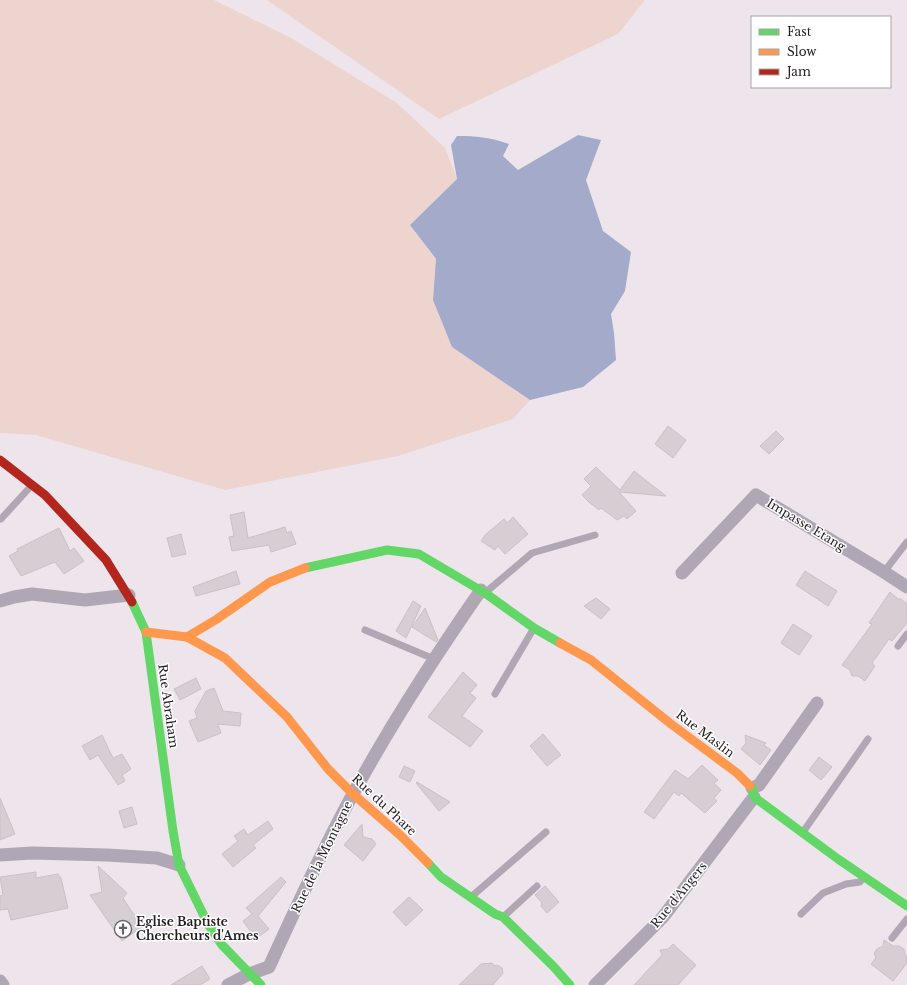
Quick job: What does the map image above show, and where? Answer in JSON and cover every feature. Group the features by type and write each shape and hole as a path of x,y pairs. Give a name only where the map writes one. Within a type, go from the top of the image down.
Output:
{"street":[{"name":"Rue Abraham","path":"0,460 45,495 106,560 129,595 146,632 179,865 208,924 222,945 261,985"},
{"name":"Impasse Etang","path":"682,573 756,495 907,587"},
{"name":"Rue Maslin","path":"187,637 217,619 270,582 309,566 335,562 387,550 419,554 454,573 534,628 591,660 671,724 737,773 753,793 802,832 907,906"},
{"name":"Rue de la Montagne","path":"228,985 249,974 269,967 330,836 377,751 434,659 483,592"},
{"path":"0,601 32,594 85,600 129,595"},
{"path":"146,632 187,637"},
{"name":"Rue du Phare","path":"187,637 224,658 287,718 328,768 353,794 400,835 441,877 495,914 503,917 553,966 570,985"},
{"name":"Rue d'Angers","path":"595,985 663,917 759,785 816,703"},
{"path":"0,856 32,853 107,855 157,858 179,865"},
{"path":"0,981 3,985"}],"lane":[{"path":"1,519 32,485"},
{"path":"483,592 532,553 595,535"},
{"path":"884,572 907,542"},
{"path":"495,694 534,628"},
{"path":"365,630 434,659"},
{"path":"898,646 907,634"},
{"path":"802,832 868,739"},
{"path":"470,897 546,832"},
{"path":"801,914 823,893 846,884 860,882 864,876"},
{"path":"503,917 536,886"},
{"path":"892,938 907,919"}],"shaded area":[{"path":"0,0 214,0 291,38 397,103 445,148 457,179 410,225 436,260 433,300 452,347 530,400 513,419 398,456 225,490 36,435 0,433"},
{"path":"267,0 645,0 618,34 439,119"}],"water":[{"path":"578,135 601,140 586,180 603,231 631,252 625,291 611,314 616,360 583,387 530,400 452,347 433,300 436,259 410,225 457,179 451,145 457,136 483,137 509,144 503,156 518,170"}],"building":[{"path":"668,426 686,440 673,458 655,444"},
{"path":"776,431 784,439 769,454 760,446"},
{"path":"596,467 620,490 634,471 666,496 619,492 636,511 627,519 624,516 617,520 601,508 599,510 582,495 591,486 584,479"},
{"path":"244,512 248,538 285,527 287,533 291,531 296,544 271,552 269,545 232,551 229,537 234,536 230,515"},
{"path":"513,517 528,534 505,554 498,546 495,550 481,541 485,535 504,519 507,523"},
{"path":"59,528 70,551 74,548 84,561 64,574 55,562 21,576 9,556 18,551 17,549"},
{"path":"181,534 186,554 172,557 167,538"},
{"path":"236,571 240,584 196,596 193,587"},
{"path":"805,571 837,591 828,606 796,585"},
{"path":"890,592 907,604 907,623 892,641 889,639 872,663 875,666 865,681 858,676 852,676 850,670 842,665 872,624 869,623"},
{"path":"596,598 610,609 601,619 584,606"},
{"path":"413,601 421,606 406,638 396,631"},
{"path":"425,608 438,640 436,642 412,627"},
{"path":"793,624 812,636 799,655 781,643"},
{"path":"463,672 477,685 470,693 476,698 462,716 483,731 470,747 428,717"},
{"path":"196,678 201,689 180,700 174,689"},
{"path":"214,688 223,711 241,713 240,726 218,724 221,733 198,742 189,721 197,718 195,711 206,691"},
{"path":"543,734 561,755 547,766 530,746"},
{"path":"102,735 113,758 122,754 131,769 122,775 125,781 118,785 98,755 90,760 82,746"},
{"path":"745,735 766,743 764,745 771,750 760,765 741,749 746,743"},
{"path":"819,757 832,767 821,780 809,770"},
{"path":"702,765 718,780 714,783 721,790 714,798 717,801 705,813 681,793 679,796 674,792 654,819 644,812 675,770 688,779"},
{"path":"404,766 415,771 410,782 399,777"},
{"path":"417,782 450,802 439,811 416,783"},
{"path":"0,798 15,834 0,840"},
{"path":"132,807 137,824 124,828 119,811"},
{"path":"268,821 273,829 253,845 256,848 233,867 222,854 238,841 234,836 244,829 248,835"},
{"path":"362,824 363,837 372,839 376,844 363,861 344,845"},
{"path":"98,866 127,893 123,898 142,927 122,941 90,895 102,892"},
{"path":"36,872 36,878 58,874 61,878 68,908 11,920 8,909 0,910 0,896 3,895 0,877"},
{"path":"281,877 286,882 258,916 269,929 256,939 243,921 252,914 246,908"},
{"path":"545,886 559,902 547,913 541,906 542,903 535,895"},
{"path":"409,897 423,910 406,926 393,912"},
{"path":"884,940 893,946 899,946 904,949 907,957 907,963 893,981 871,964 876,958 874,953 877,949 883,946"},
{"path":"673,944 696,965 678,985 634,985 662,955 660,950 668,949"},
{"path":"492,963 495,966 497,965 502,968 503,973 493,985 459,985 481,964"},
{"path":"202,966 210,979 200,985 171,985"}],"traffic: fast":[{"path":"305,568 387,550 419,554 485,593 534,628 560,643"},
{"path":"132,602 146,632 179,865 208,924 222,945 261,985"},
{"path":"750,786 754,797 838,859 907,906"},
{"path":"428,863 441,877 495,914 503,917 553,966 570,985"}],"traffic: slow":[{"path":"146,632 187,637 217,619 270,582 305,568"},
{"path":"187,637 225,658 287,717 328,769 353,794 400,835 428,863"},
{"path":"560,643 591,660 671,724 737,773 750,786"}],"traffic: jam":[{"path":"0,460 45,495 106,560 132,602"}],"place":[{"name":"Eglise Baptiste Chercheurs d'Ames","path":"123,929"}]}
